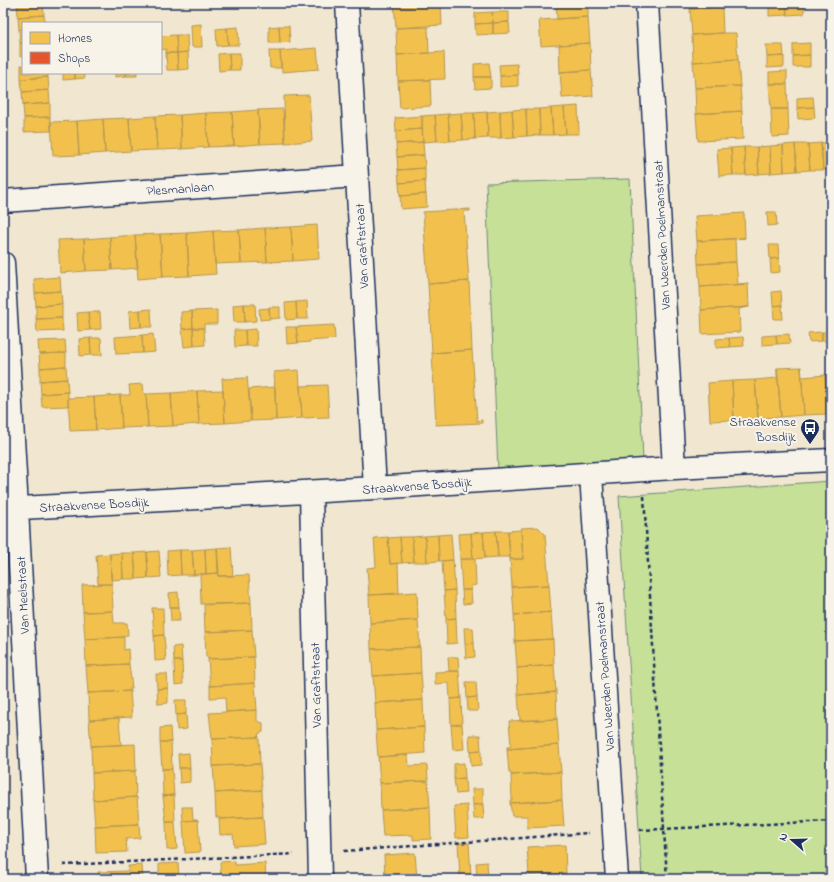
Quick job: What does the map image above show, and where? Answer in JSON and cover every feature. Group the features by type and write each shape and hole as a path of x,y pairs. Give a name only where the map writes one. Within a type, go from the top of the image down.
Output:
{"street":[{"name":"Van Graftstraat","path":"347,3 375,488"},
{"name":"Van Weerden Poelmanstraat","path":"647,3 674,468"},
{"name":"Plesmanlaan","path":"3,201 356,176"},
{"name":"Van Meelstraat","path":"3,262 10,509 36,879"},
{"name":"Straakvense Bosdijk","path":"10,509 311,492 674,468 831,460"},
{"name":"Van Weerden Poelmanstraat","path":"591,474 617,879"},
{"name":"Van Graftstraat","path":"311,492 320,879"}],"path":[{"path":"643,470 667,879"},
{"path":"614,831 831,821"}],"green space":[{"path":"630,179 643,460 498,470 486,183"},
{"path":"831,481 831,879 642,879 619,496"}],"building: Homes":[{"path":"17,3 43,3 44,15 18,17"},
{"path":"147,3 173,3 174,4 148,5"},
{"path":"394,3 441,3 442,25 396,28"},
{"path":"556,3 588,3 588,17 557,19"},
{"path":"690,3 733,3 734,6 690,9"},
{"path":"786,3 787,15 769,16 769,4"},
{"path":"786,3 804,3 804,14 787,15"},
{"path":"722,7 723,33 692,35 690,9"},
{"path":"492,12 493,23 475,24 475,13"},
{"path":"492,12 509,12 509,22 493,23"},
{"path":"44,15 45,22 22,22 22,29 19,30 18,17"},
{"path":"588,17 590,43 541,46 539,20"},
{"path":"509,22 510,33 493,34 493,23"},
{"path":"493,23 493,34 476,35 475,24"},
{"path":"201,24 202,47 192,47 191,25"},
{"path":"279,26 280,43 269,43 269,27"},
{"path":"279,26 289,26 290,42 280,43"},
{"path":"238,27 239,45 228,45 227,28"},
{"path":"428,27 429,53 397,55 396,28"},
{"path":"227,28 228,45 217,46 216,29"},
{"path":"22,29 22,43 20,43 19,30"},
{"path":"736,33 738,59 693,62 692,35"},
{"path":"176,35 187,35 188,52 177,53"},
{"path":"176,35 177,53 166,53 166,49 162,50 162,36"},
{"path":"20,43 22,43 22,56 20,57"},
{"path":"590,43 591,70 560,72 559,45"},
{"path":"810,43 810,55 793,56 793,44"},
{"path":"766,45 783,45 784,56 767,57"},
{"path":"317,48 319,69 282,72 280,51"},
{"path":"269,51 280,51 281,68 270,68"},
{"path":"188,52 189,69 178,70 177,53"},
{"path":"444,52 445,79 398,81 397,55"},
{"path":"166,53 177,53 178,70 167,70"},
{"path":"229,53 230,70 219,71 218,54"},
{"path":"229,53 240,53 240,70 230,70"},
{"path":"810,55 810,67 793,67 793,56"},
{"path":"784,56 784,67 767,68 767,57"},
{"path":"738,59 740,86 695,88 693,62"},
{"path":"489,63 491,77 474,77 474,64"},
{"path":"517,64 518,75 500,76 499,65"},
{"path":"21,65 22,74 48,74 48,77 21,79"},
{"path":"591,70 593,96 562,98 560,72"},
{"path":"787,71 787,84 769,84 769,72"},
{"path":"63,74 75,74 75,79 63,80"},
{"path":"75,74 84,74 85,78 75,79"},
{"path":"115,74 126,74 126,76 115,77"},
{"path":"126,74 137,74 137,76 126,76"},
{"path":"518,75 518,86 500,87 500,76"},
{"path":"48,77 49,90 22,92 21,79"},
{"path":"474,77 491,77 491,88 475,89"},
{"path":"430,80 431,106 400,108 398,81"},
{"path":"769,84 787,84 788,109 771,109"},
{"path":"740,86 742,111 696,114 695,88"},
{"path":"49,90 50,103 23,105 22,92"},
{"path":"309,95 312,141 285,143 284,96"},
{"path":"813,97 814,107 797,108 797,98"},
{"path":"50,103 50,117 24,118 23,105"},
{"path":"578,106 579,134 566,134 564,107"},
{"path":"564,107 566,134 553,135 551,108"},
{"path":"814,107 815,118 798,119 797,108"},
{"path":"551,108 553,135 540,135 539,109"},
{"path":"283,109 285,143 260,144 258,110"},
{"path":"526,109 527,136 514,137 512,110"},
{"path":"526,109 539,109 540,135 527,136"},
{"path":"771,109 788,109 789,136 772,137"},
{"path":"258,110 260,144 234,146 232,112"},
{"path":"512,110 514,137 501,138 500,111"},
{"path":"500,111 501,138 488,138 487,112"},
{"path":"742,111 743,139 698,141 696,114"},
{"path":"232,112 234,146 208,147 206,113"},
{"path":"487,112 488,138 475,139 474,113"},
{"path":"206,113 208,147 182,149 180,115"},
{"path":"461,113 463,140 450,141 448,114"},
{"path":"461,113 474,113 475,139 463,140"},
{"path":"448,114 450,141 437,141 435,115"},
{"path":"180,115 182,149 157,150 155,116"},
{"path":"435,115 437,141 423,142 422,116"},
{"path":"155,116 157,150 131,151 129,118"},
{"path":"422,116 422,129 396,131 395,118"},
{"path":"50,117 51,131 24,132 24,118"},
{"path":"129,118 131,151 105,153 103,119"},
{"path":"103,119 105,153 79,155 77,121"},
{"path":"77,121 79,155 53,156 51,122"},
{"path":"422,129 423,142 396,144 396,131"},
{"path":"423,142 424,155 397,157 396,144"},
{"path":"831,142 831,169 823,170 821,143"},
{"path":"821,143 823,170 810,170 808,144"},
{"path":"795,144 797,171 784,172 783,145"},
{"path":"795,144 808,144 810,170 797,171"},
{"path":"783,145 784,172 771,173 770,146"},
{"path":"770,146 771,173 759,174 757,147"},
{"path":"744,147 757,147 759,174 746,175"},
{"path":"744,147 746,175 733,175 731,148"},
{"path":"731,148 733,175 719,176 717,149"},
{"path":"424,155 425,168 398,170 397,157"},
{"path":"425,168 425,181 399,183 398,170"},
{"path":"425,181 426,194 400,196 399,183"},
{"path":"426,194 427,207 401,209 400,196"},
{"path":"829,208 831,208 831,222 830,222"},
{"path":"470,209 470,211 464,211 469,281 428,284 423,212"},
{"path":"767,212 776,212 777,225 768,226"},
{"path":"744,213 745,238 697,241 695,216"},
{"path":"317,225 319,259 293,261 291,227"},
{"path":"291,227 293,261 267,262 265,228"},
{"path":"265,228 267,262 241,263 239,230"},
{"path":"239,230 241,263 215,264 213,231"},
{"path":"213,231 216,274 189,276 187,233"},
{"path":"187,233 189,276 163,277 160,234"},
{"path":"160,234 163,277 138,279 135,235"},
{"path":"135,235 138,268 112,270 110,237"},
{"path":"110,237 112,270 86,271 84,239"},
{"path":"745,238 735,239 736,262 698,264 697,241"},
{"path":"84,239 86,271 60,273 58,240"},
{"path":"769,245 778,245 779,258 770,259"},
{"path":"779,258 780,272 771,273 770,259"},
{"path":"736,262 738,284 748,284 700,287 698,264"},
{"path":"60,277 61,291 35,293 34,279"},
{"path":"469,281 472,350 432,353 428,284"},
{"path":"748,284 749,307 701,310 700,287"},
{"path":"61,291 62,304 36,306 35,293"},
{"path":"781,291 782,305 773,306 772,292"},
{"path":"307,301 308,319 297,319 296,302"},
{"path":"296,302 297,319 286,320 285,303"},
{"path":"62,304 62,318 36,319 36,306"},
{"path":"244,304 255,304 256,321 245,322"},
{"path":"244,304 245,322 234,322 233,305"},
{"path":"782,305 783,319 774,319 773,306"},
{"path":"269,307 280,307 280,318 270,319"},
{"path":"749,307 739,309 740,332 702,334 701,310"},
{"path":"269,308 270,319 260,320 259,309"},
{"path":"151,309 152,327 141,327 140,310"},
{"path":"140,310 141,327 130,328 129,311"},
{"path":"217,310 217,324 204,324 204,328 193,328 192,311"},
{"path":"192,311 193,328 182,329 181,312"},
{"path":"88,312 100,312 101,329 90,330"},
{"path":"88,312 90,330 78,331 77,313"},
{"path":"62,318 63,331 37,332 36,319"},
{"path":"334,325 335,339 298,343 296,327"},
{"path":"286,327 296,327 298,343 287,344"},
{"path":"193,328 194,346 184,347 182,329"},
{"path":"193,328 204,328 205,345 194,346"},
{"path":"256,329 257,346 246,346 245,330"},
{"path":"234,330 245,330 246,346 235,347"},
{"path":"822,332 831,332 831,340 822,341"},
{"path":"822,332 822,341 809,342 808,333"},
{"path":"153,334 155,352 143,353 142,335"},
{"path":"789,334 790,343 777,344 776,335"},
{"path":"142,335 143,353 116,354 115,337"},
{"path":"776,335 777,344 762,345 762,336"},
{"path":"743,337 744,346 730,347 729,338"},
{"path":"90,338 91,355 80,356 79,339"},
{"path":"90,338 101,338 102,355 91,355"},
{"path":"729,338 730,347 716,348 716,339"},
{"path":"65,340 66,353 39,354 38,341"},
{"path":"472,350 477,421 482,420 482,423 436,425 432,353"},
{"path":"66,353 66,366 40,368 39,354"},
{"path":"66,366 67,379 40,381 40,368"},
{"path":"801,367 804,415 781,417 777,368"},
{"path":"801,367 802,377 825,375 827,414 804,415"},
{"path":"777,368 781,417 758,418 755,380 777,378"},
{"path":"299,370 302,418 276,420 274,372"},
{"path":"825,375 831,375 831,414 827,414"},
{"path":"247,376 251,421 225,423 222,378 247,378"},
{"path":"67,379 68,392 41,394 40,381"},
{"path":"755,380 758,418 734,420 732,381"},
{"path":"732,381 734,420 710,421 708,383"},
{"path":"143,384 144,394 146,394 148,427 122,428 120,395 130,395 129,385"},
{"path":"327,385 329,417 302,418 300,386"},
{"path":"275,387 276,420 251,421 249,389"},
{"path":"223,390 225,423 199,424 197,391"},
{"path":"197,391 199,424 173,426 171,393"},
{"path":"68,392 68,406 42,407 41,394"},
{"path":"171,393 173,426 148,427 146,394"},
{"path":"120,395 122,428 96,430 94,397"},
{"path":"94,397 96,430 70,431 68,398"},
{"path":"538,527 545,534 549,585 512,587 510,559 523,559 521,528"},
{"path":"521,530 523,559 510,559 508,531"},
{"path":"496,531 498,557 485,558 483,532"},
{"path":"496,531 508,531 510,557 498,557"},
{"path":"483,532 485,558 473,559 471,533"},
{"path":"471,533 473,559 460,559 458,534"},
{"path":"451,534 453,560 439,561 438,535"},
{"path":"438,535 439,561 427,562 425,536"},
{"path":"425,536 427,562 414,562 412,537"},
{"path":"388,537 390,564 398,563 399,594 369,595 367,568 376,567 374,538"},
{"path":"400,537 412,537 414,562 402,563"},
{"path":"400,537 402,563 390,564 388,538"},
{"path":"231,547 233,576 218,576 217,548"},
{"path":"217,548 219,573 206,574 205,549"},
{"path":"205,549 206,574 194,575 192,550"},
{"path":"180,550 192,550 194,575 181,575"},
{"path":"180,550 181,575 168,576 167,551"},
{"path":"159,551 161,577 148,578 147,552"},
{"path":"147,552 148,578 136,579 134,553"},
{"path":"122,553 123,579 111,580 110,554"},
{"path":"122,553 134,553 136,579 123,579"},
{"path":"110,554 112,584 98,584 96,555"},
{"path":"460,559 475,559 476,585 471,586 471,590 462,590"},
{"path":"453,560 455,590 444,591 442,561"},
{"path":"218,573 218,576 249,575 251,603 201,604 200,574"},
{"path":"112,584 113,611 83,612 82,585"},
{"path":"549,585 551,612 514,615 512,587"},
{"path":"455,590 456,618 446,619 444,591"},
{"path":"462,590 471,590 472,603 463,604"},
{"path":"178,592 179,607 170,607 169,593"},
{"path":"417,592 418,620 370,623 369,595"},
{"path":"251,603 252,630 205,632 204,605"},
{"path":"170,607 179,607 180,621 171,621"},
{"path":"152,608 163,608 164,635 154,636"},
{"path":"113,611 114,623 127,623 128,635 123,636 124,637 85,639 83,612"},
{"path":"551,612 553,639 515,641 514,615"},
{"path":"456,618 457,643 447,644 446,619"},
{"path":"418,620 420,647 371,649 370,623"},
{"path":"464,628 473,628 474,643 465,644"},
{"path":"252,630 254,657 208,659 208,657 206,657 205,632"},
{"path":"164,635 166,660 155,661 154,636"},
{"path":"124,637 124,650 128,649 129,664 86,666 85,639"},
{"path":"553,639 554,665 517,668 515,641"},
{"path":"474,643 475,657 466,658 465,644"},
{"path":"181,646 182,661 174,661 173,647"},
{"path":"420,647 421,673 373,676 371,649"},
{"path":"254,657 255,683 210,686 208,659"},
{"path":"448,657 458,657 459,671 449,671"},
{"path":"174,661 182,661 183,684 175,685"},
{"path":"129,664 132,688 130,688 130,691 88,693 86,666"},
{"path":"554,665 556,692 518,695 517,668"},
{"path":"459,671 461,698 450,699 449,683 435,684 435,672"},
{"path":"421,673 423,700 375,703 373,676"},
{"path":"156,674 167,674 168,688 157,689"},
{"path":"466,682 476,682 477,697 467,698"},
{"path":"255,683 257,710 226,712 225,697 210,698 210,686"},
{"path":"168,688 168,703 158,704 157,689"},
{"path":"130,691 132,717 89,720 88,693"},
{"path":"556,692 557,719 519,721 518,695"},
{"path":"477,697 478,711 468,711 467,698"},
{"path":"461,698 462,724 451,725 450,699"},
{"path":"175,700 186,700 186,714 176,715"},
{"path":"423,700 424,727 376,730 375,703"},
{"path":"257,710 257,721 263,723 263,732 258,734 259,737 212,739 209,713"},
{"path":"186,714 187,729 177,730 176,715"},
{"path":"119,718 121,745 91,746 89,720"},
{"path":"557,719 559,745 507,749 507,747 511,746 509,721"},
{"path":"462,724 464,749 453,750 451,725"},
{"path":"170,727 171,742 160,742 160,728"},
{"path":"424,727 425,753 378,757 376,730"},
{"path":"469,735 480,735 481,750 470,751"},
{"path":"259,737 260,764 213,766 212,739"},
{"path":"160,742 171,742 172,769 162,769"},
{"path":"135,744 136,771 92,773 91,746"},
{"path":"559,745 561,772 511,775 511,773 509,773 507,749"},
{"path":"481,750 481,765 471,766 470,751"},
{"path":"189,753 190,768 179,768 178,754"},
{"path":"408,755 409,766 427,765 428,781 380,783 378,757"},
{"path":"464,763 465,778 454,779 454,764"},
{"path":"260,764 262,790 215,793 213,766"},
{"path":"179,768 190,768 190,782 180,783"},
{"path":"162,769 172,769 174,795 163,796"},
{"path":"135,771 136,797 93,800 92,773"},
{"path":"561,772 562,800 510,803 510,800 512,800 511,775"},
{"path":"465,778 466,793 456,794 454,779"},
{"path":"428,781 430,807 381,810 380,783"},
{"path":"472,789 483,789 483,804 473,805"},
{"path":"262,790 263,817 219,819 219,817 216,817 215,793"},
{"path":"174,795 175,822 166,822 163,796"},
{"path":"137,797 139,824 95,826 93,800"},
{"path":"562,800 564,826 527,828 527,816 512,816 510,803"},
{"path":"483,804 484,819 474,819 473,805"},
{"path":"467,805 469,837 456,838 454,806"},
{"path":"182,807 192,807 193,819 198,820 183,821"},
{"path":"430,807 431,839 413,840 413,835 383,836 381,810"},
{"path":"263,817 265,844 234,846 233,834 220,835 219,819"},
{"path":"198,820 200,852 185,853 183,821"},
{"path":"166,822 175,822 177,849 167,850"},
{"path":"139,824 140,838 126,839 127,852 96,853 95,826"},
{"path":"458,843 469,843 471,876 460,877"},
{"path":"565,845 566,873 529,875 527,847"},
{"path":"415,853 417,878 430,879 385,879 384,855"},
{"path":"235,861 235,865 265,863 266,879 221,879 220,862"},
{"path":"487,862 488,877 477,878 476,863"},
{"path":"178,863 179,879 159,879 159,864"},
{"path":"142,865 143,879 99,879 98,872 129,871 128,866"},
{"path":"566,873 566,879 529,879 529,875"}],"building: Shops":[{"path":"3,803 7,879 3,879"}],"place":[{"name":"Straakvense Bosdijk","path":"810,445"}]}
